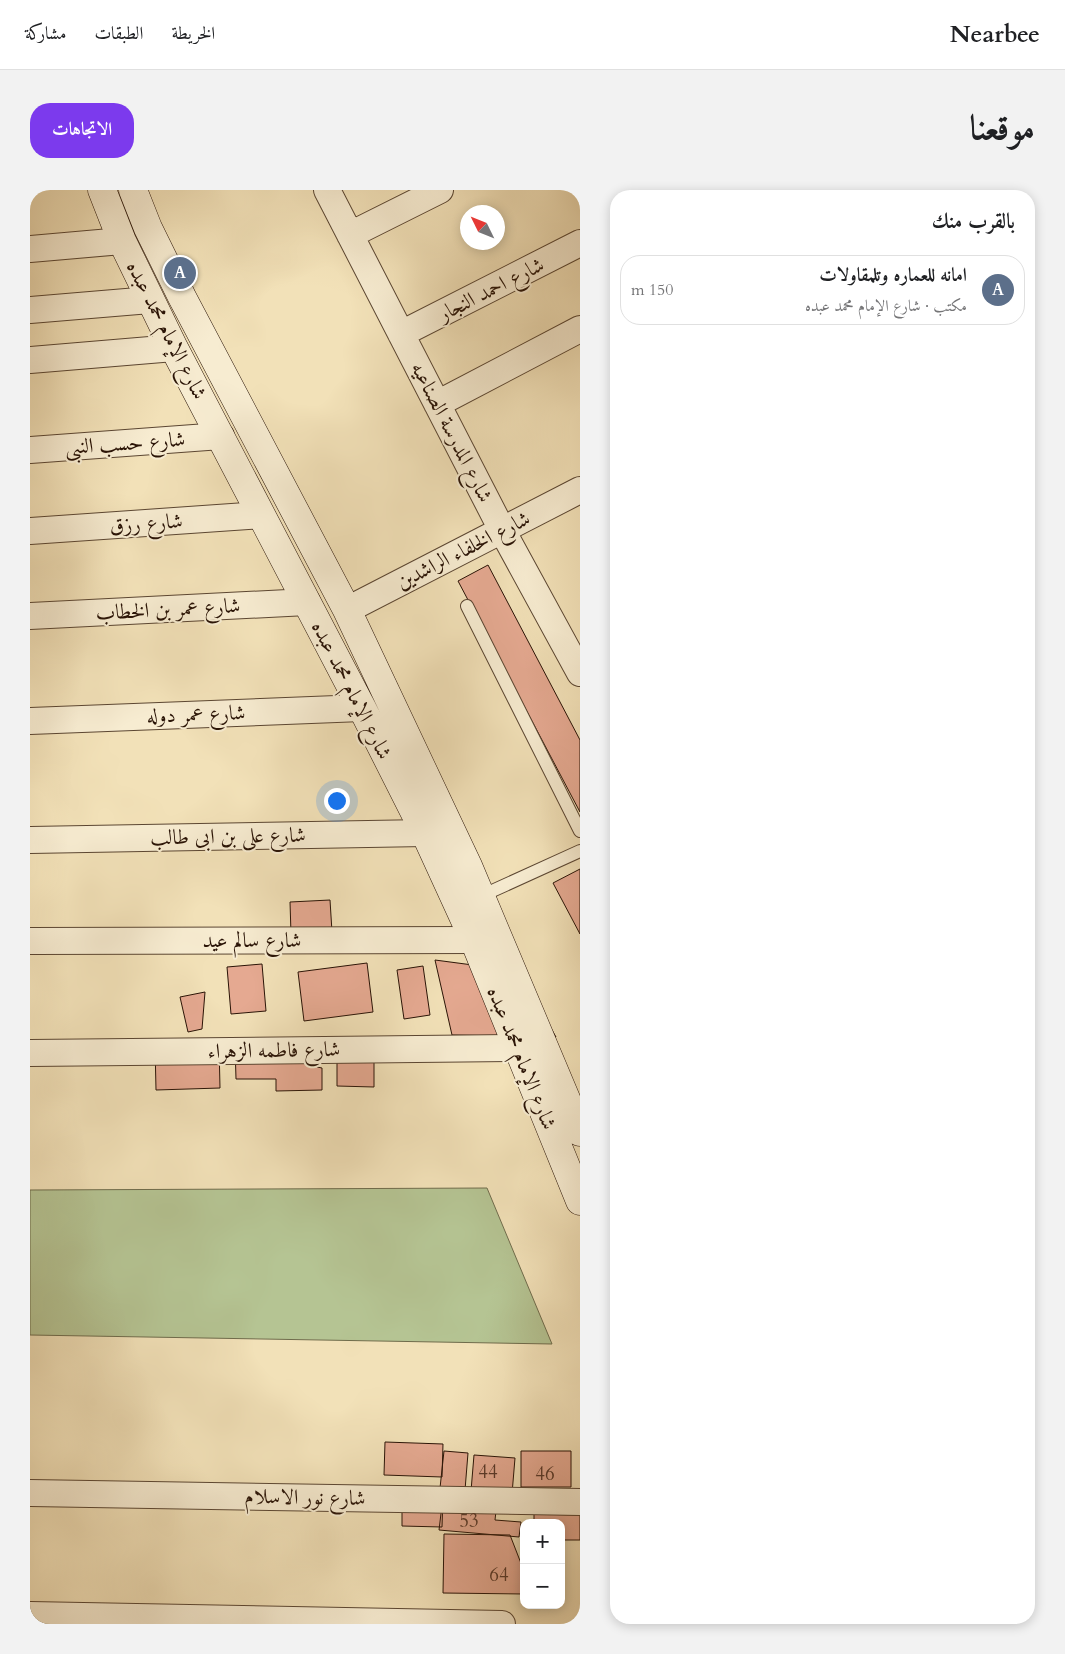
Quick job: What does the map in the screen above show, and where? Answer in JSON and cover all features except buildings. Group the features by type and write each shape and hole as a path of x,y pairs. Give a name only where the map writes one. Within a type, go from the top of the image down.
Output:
{"main road":[{"name":"شارع الإمام محمد عبده","path":"102,190 122,241 174,348 362,708 425,833 474,940 580,1201"},
{"name":"شارع الإمام محمد عبده","path":"133,190 148,228 182,297 347,610 468,866 580,1132"}],"street":[{"name":"شارع المدرسة الصناعيه","path":"326,190 502,530 572,638 580,673"},
{"path":"350,235 440,190"},
{"path":"30,249 122,241"},
{"name":"شارع احمد النجار","path":"401,334 580,243"},
{"path":"30,310 150,300"},
{"path":"437,404 580,329"},
{"path":"30,360 174,348"},
{"name":"شارع حسب النبى","path":"30,450 221,436"},
{"name":"شارع الخلفاء الراشدين","path":"347,610 580,490"},
{"name":"شارع رزق","path":"30,531 261,515"},
{"name":"شارع عمر بن الخطاب","path":"30,616 307,602"},
{"name":"شارع عمر دوله","path":"30,721 362,708"},
{"name":"شارع على بن ابى طالب","path":"30,840 425,833"},
{"name":"شارع سالم عيد","path":"30,941 474,940"},
{"name":"شارع فاطمه الزهراء","path":"30,1053 519,1048"},
{"name":"شارع نور الاسلام","path":"30,1493 580,1502"},
{"path":"30,1614 502,1624"}],"lane":[{"path":"467,606 580,831"},
{"path":"481,896 580,851"}],"green space":[{"path":"487,1188 552,1344 30,1335 30,1190"}],"place":[{"name":"امانه للعماره وتلمقاولات","path":"180,273"}]}
